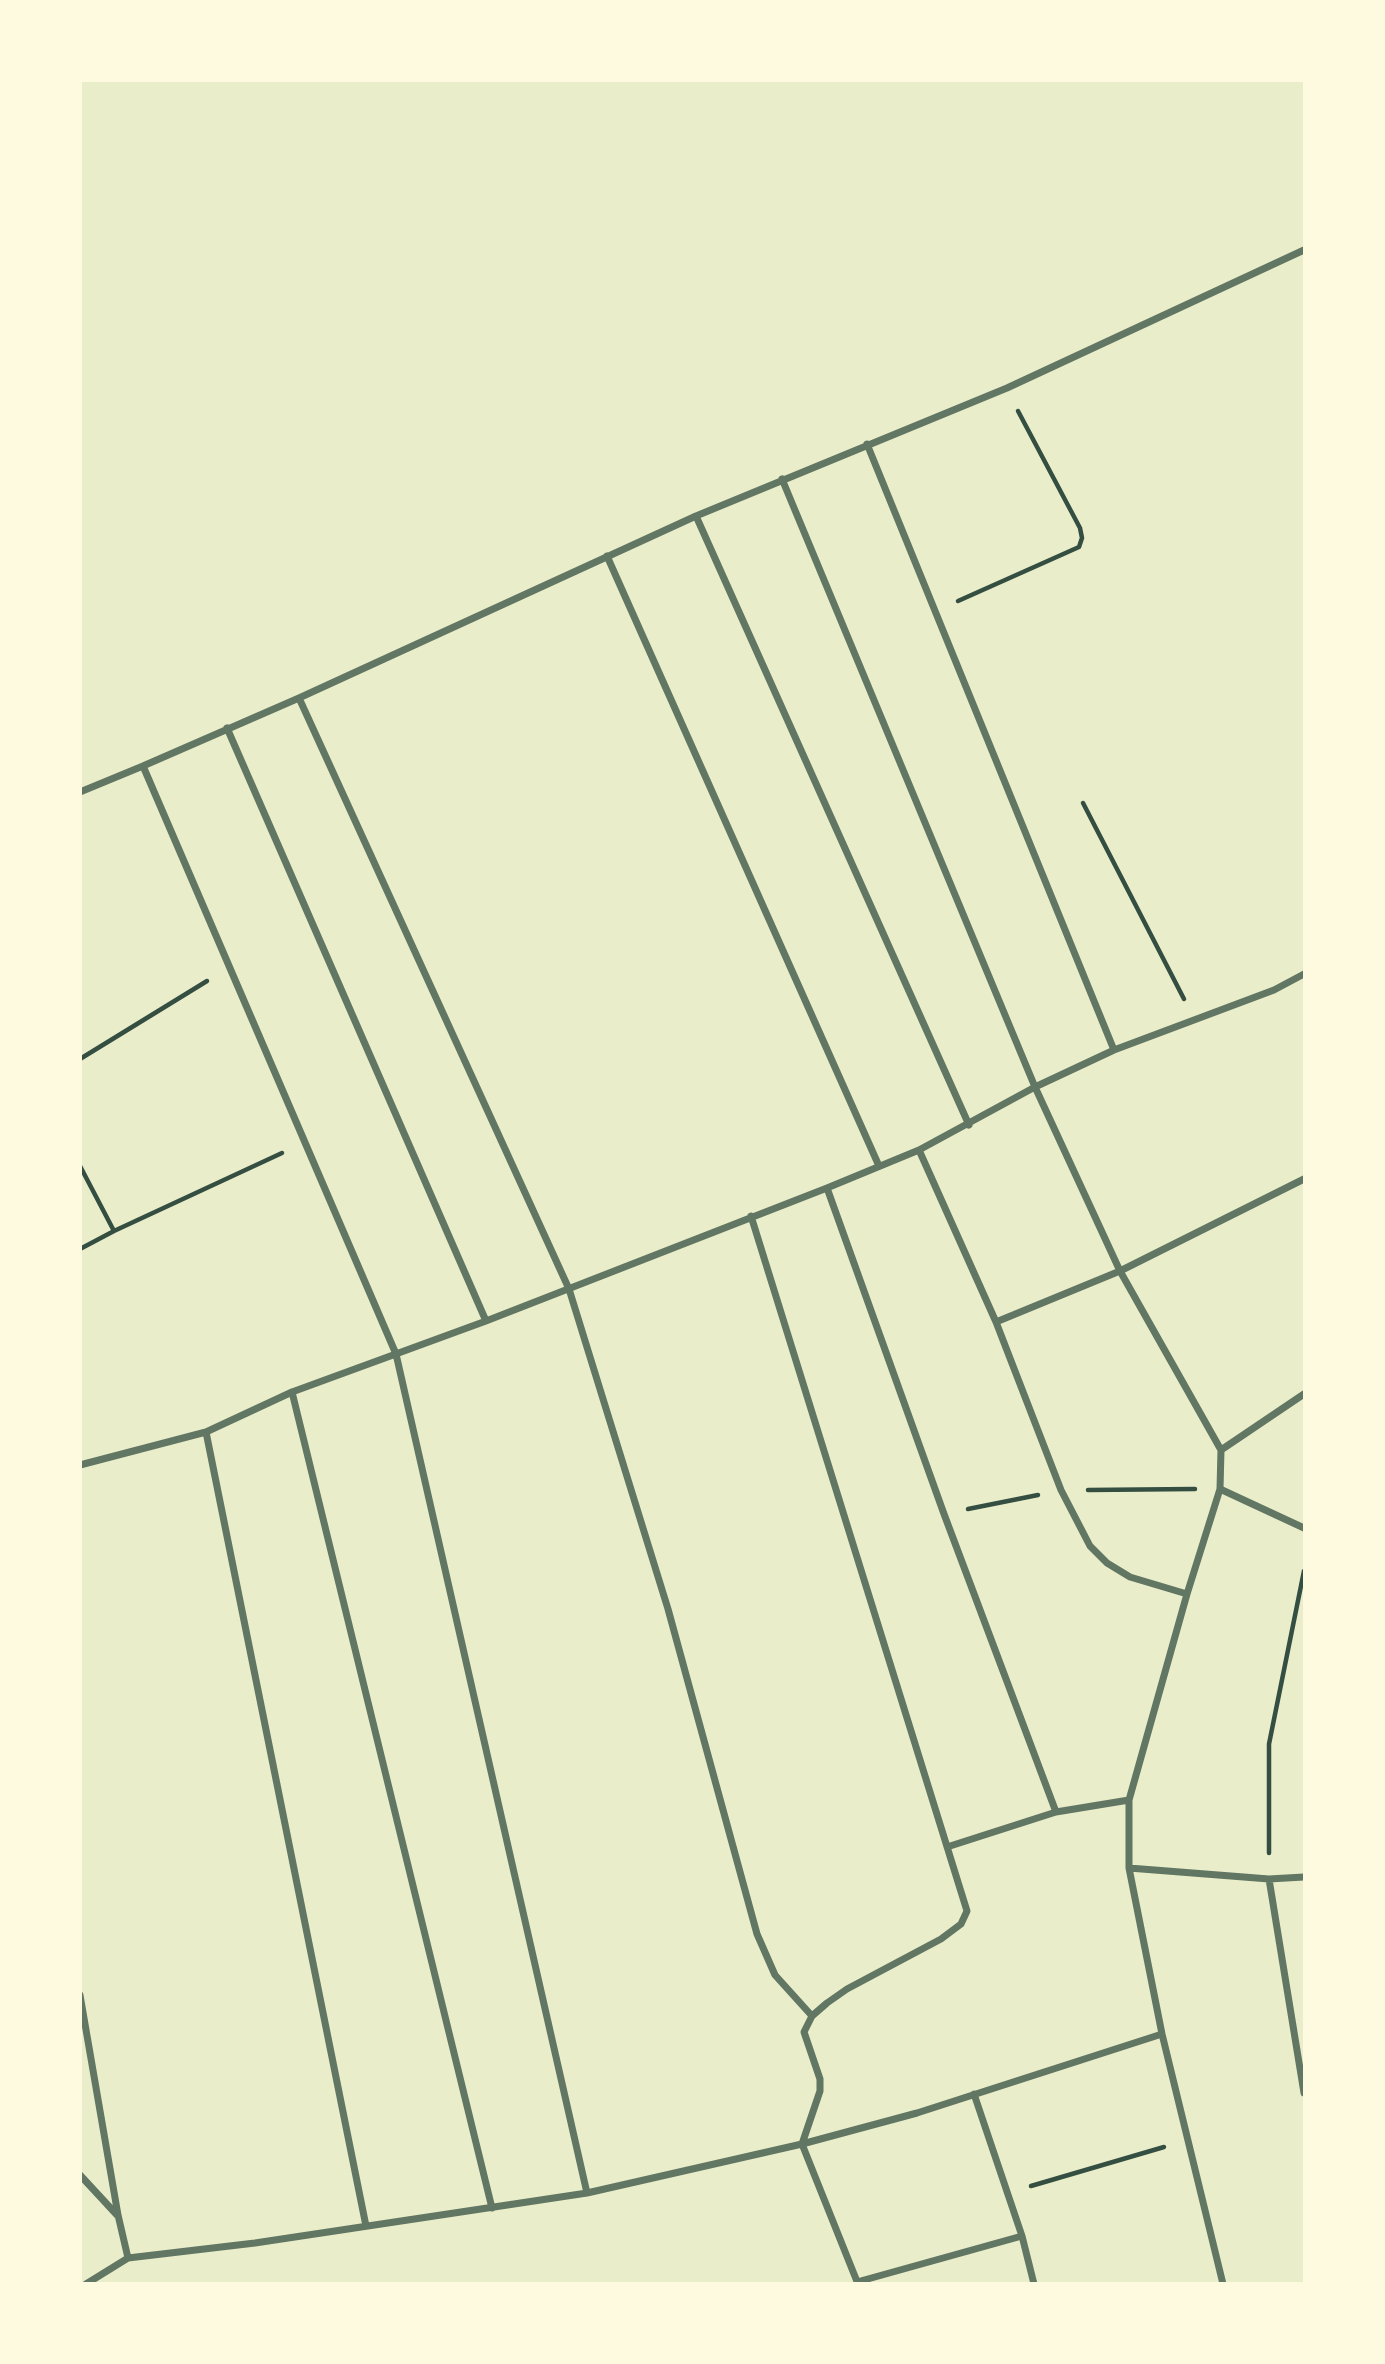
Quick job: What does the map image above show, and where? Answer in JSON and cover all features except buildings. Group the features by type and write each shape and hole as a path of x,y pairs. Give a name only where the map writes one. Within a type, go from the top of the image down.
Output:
{"street":[{"path":"80,792 299,698 696,516 1007,388 1304,250"},
{"path":"867,444 1114,1050"},
{"path":"782,479 1035,1087 1120,1271 1221,1450 1220,1489 1187,1594 1129,1800 1129,1868 1161,2034 1223,2284"},
{"path":"696,516 969,1125"},
{"path":"607,556 879,1166"},
{"path":"299,698 569,1289 668,1609 757,1934 775,1975 812,2016"},
{"path":"227,728 486,1321"},
{"path":"143,765 396,1354 587,2193"},
{"path":"80,1465 206,1432 292,1392 486,1321 827,1188 919,1150 1035,1087 1114,1050 1274,990 1304,974"},
{"path":"919,1150 996,1322 1061,1490 1090,1546 1107,1563 1130,1577 1187,1594"},
{"path":"996,1322 1120,1271 1304,1179"},
{"path":"827,1188 939,1501 1056,1812"},
{"path":"751,1216 967,1911 961,1924 941,1940 847,1989 812,2016 804,2032 820,2079 820,2091 802,2144 858,2283 1021,2236"},
{"path":"292,1392 492,2208"},
{"path":"1221,1450 1304,1394"},
{"path":"206,1432 366,2226"},
{"path":"1220,1489 1304,1528"},
{"path":"947,1847 1056,1812 1129,1800"},
{"path":"1129,1868 1269,1879 1304,1877"},
{"path":"1269,1879 1304,2093"},
{"path":"80,1995 118,2215 128,2258"},
{"path":"86,2284 128,2258 255,2243 587,2193 802,2144 917,2113 1161,2034"},
{"path":"974,2094 1034,2284"},
{"path":"80,2175 118,2215"}],"path":[{"path":"935,612 1079,547 1083,538 1007,388"},
{"path":"1083,803 1196,1021"},
{"path":"80,1059 229,968"},
{"path":"80,1250 114,1231 305,1142"},
{"path":"80,1166 114,1231"},
{"path":"1269,1879 1269,1744 1304,1571"},
{"path":"1007,2193 1186,2141"}]}
